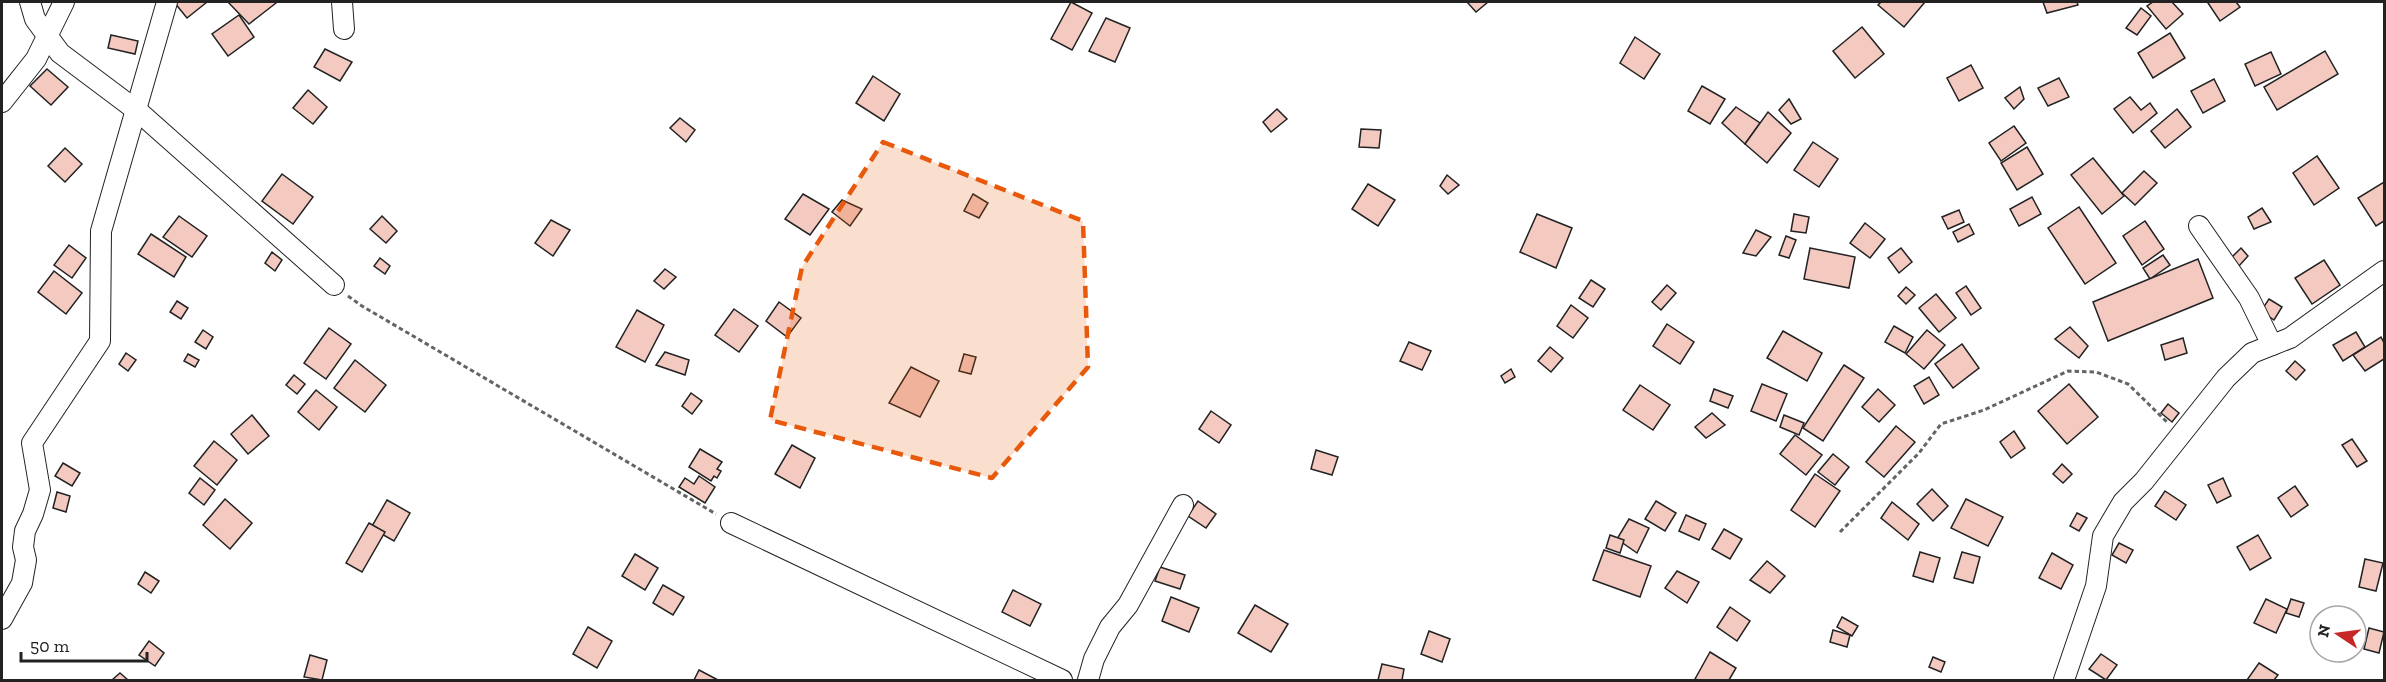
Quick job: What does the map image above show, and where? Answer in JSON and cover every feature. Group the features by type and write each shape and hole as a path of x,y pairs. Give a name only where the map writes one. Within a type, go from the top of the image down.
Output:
{"street":[{"path":"30,2 35,20 60,53 135,111 334,285"},
{"path":"2,102 36,59 64,2"},
{"path":"2,619 22,583 26,561 22,547 25,531 40,490 32,443 100,340 101,231 167,2"},
{"path":"342,2 344,29"},
{"path":"2199,226 2249,298 2272,345"},
{"path":"2064,681 2096,586 2103,536 2124,502 2144,481 2232,372 2252,353 2290,338 2385,271"},
{"path":"1088,681 1094,659 1110,627 1128,604 1183,505"},
{"path":"731,523 1062,681"}],"path":[{"path":"334,285 362,306 731,523"},
{"path":"1840,531 1918,453 1941,424 1984,410 2068,371 2096,372 2128,384 2180,435"}],"highlighted area":[{"path":"883,142 1083,221 1088,367 992,478 770,420 802,267"}],"building":[{"path":"174,2 207,2 187,18"},
{"path":"228,2 275,2 276,3 249,24"},
{"path":"1071,2 1092,13 1072,50 1051,39"},
{"path":"1467,2 1488,2 1476,12"},
{"path":"1881,2 1925,2 1904,27 1878,5"},
{"path":"2043,2 2077,2 2078,5 2047,13"},
{"path":"2153,2 2172,2 2183,14 2166,29 2147,6"},
{"path":"2236,2 2240,7 2220,21 2208,3"},
{"path":"2141,8 2151,16 2137,35 2126,28"},
{"path":"239,15 254,37 228,56 212,34"},
{"path":"1106,18 1130,28 1115,62 1089,51"},
{"path":"1862,27 1884,54 1855,78 1833,51"},
{"path":"2170,33 2185,58 2153,78 2138,53"},
{"path":"111,35 138,41 135,54 108,48"},
{"path":"1635,37 1660,54 1644,79 1620,63"},
{"path":"325,49 352,62 340,81 314,67"},
{"path":"2325,51 2338,74 2277,110 2264,87"},
{"path":"2271,52 2281,74 2255,86 2245,64"},
{"path":"1971,65 1983,88 1959,101 1947,78"},
{"path":"47,69 68,87 51,105 30,86"},
{"path":"873,76 900,94 884,121 856,103"},
{"path":"2059,78 2069,97 2048,106 2038,88"},
{"path":"2214,79 2225,101 2203,113 2191,91"},
{"path":"1702,86 1725,99 1710,124 1688,111"},
{"path":"2020,87 2024,99 2014,109 2005,98"},
{"path":"308,90 327,107 313,124 293,108"},
{"path":"2130,97 2141,110 2150,103 2157,113 2133,133 2114,109"},
{"path":"1789,99 1801,119 1791,124 1779,110"},
{"path":"1736,107 1760,123 1745,144 1722,123"},
{"path":"1277,109 1287,119 1271,132 1263,122"},
{"path":"2177,109 2191,127 2165,148 2151,131"},
{"path":"1768,112 1791,133 1767,163 1745,144"},
{"path":"680,118 695,130 686,142 670,128"},
{"path":"2014,126 2026,143 2001,161 1989,143"},
{"path":"1361,129 1381,130 1379,148 1359,147"},
{"path":"1813,142 1838,159 1819,187 1794,170"},
{"path":"2027,147 2043,174 2017,190 2001,163"},
{"path":"65,148 82,164 65,182 48,166"},
{"path":"2317,156 2339,188 2314,205 2293,173"},
{"path":"2093,158 2124,196 2102,214 2071,175"},
{"path":"2144,171 2157,183 2135,205 2122,193"},
{"path":"282,174 313,197 293,224 262,201"},
{"path":"1447,175 1459,185 1448,194 1440,186"},
{"path":"2384,182 2384,221 2376,226 2358,198"},
{"path":"1368,184 1395,200 1378,226 1352,209"},
{"path":"803,194 829,209 810,235 785,219"},
{"path":"973,194 988,203 979,218 964,211"},
{"path":"2032,197 2041,214 2019,226 2010,209"},
{"path":"842,200 862,209 850,226 832,212"},
{"path":"2079,207 2116,263 2085,284 2048,228"},
{"path":"2262,208 2271,222 2254,229 2248,217"},
{"path":"1959,210 1964,222 1948,229 1942,217"},
{"path":"1537,214 1572,228 1556,268 1520,252"},
{"path":"1794,214 1809,217 1806,233 1791,231"},
{"path":"179,216 207,236 192,257 163,237"},
{"path":"382,216 397,231 386,243 370,229"},
{"path":"551,220 570,230 553,256 535,243"},
{"path":"2145,221 2164,249 2142,265 2123,236"},
{"path":"1865,223 1885,239 1870,258 1850,243"},
{"path":"1969,224 1974,234 1958,242 1953,232"},
{"path":"1756,230 1771,237 1756,256 1743,253"},
{"path":"151,234 186,257 174,277 138,254"},
{"path":"1786,236 1796,240 1789,258 1779,255"},
{"path":"69,245 86,258 72,278 54,265"},
{"path":"1810,248 1855,257 1849,288 1804,279"},
{"path":"1901,248 1912,262 1899,273 1888,258"},
{"path":"2241,248 2248,256 2239,266 2231,258"},
{"path":"272,252 282,260 275,271 265,263"},
{"path":"2163,255 2170,265 2150,279 2143,268"},
{"path":"380,258 390,266 385,274 374,266"},
{"path":"2198,259 2213,298 2108,341 2093,302"},
{"path":"2324,260 2340,285 2312,304 2295,278"},
{"path":"665,269 676,277 664,289 654,281"},
{"path":"54,271 82,293 66,314 38,292"},
{"path":"1591,280 1605,289 1593,307 1579,298"},
{"path":"1667,285 1676,293 1661,310 1652,302"},
{"path":"1966,286 1981,308 1971,315 1956,293"},
{"path":"1906,287 1915,295 1906,304 1898,296"},
{"path":"1936,294 1956,318 1939,332 1919,308"},
{"path":"2269,299 2282,307 2274,320 2261,311"},
{"path":"177,301 188,308 181,319 170,312"},
{"path":"779,302 801,318 787,337 766,321"},
{"path":"1571,305 1588,318 1573,338 1557,326"},
{"path":"734,309 758,326 739,352 715,335"},
{"path":"637,310 664,325 645,362 616,347"},
{"path":"1667,324 1694,342 1680,364 1653,346"},
{"path":"1894,326 1913,337 1905,353 1885,342"},
{"path":"2070,327 2088,346 2079,358 2055,339"},
{"path":"329,328 351,344 326,379 304,363"},
{"path":"203,330 213,337 206,349 195,342"},
{"path":"1927,330 1945,345 1924,369 1906,354"},
{"path":"1783,331 1822,353 1807,381 1767,358"},
{"path":"2356,332 2365,347 2343,361 2333,345"},
{"path":"2381,337 2384,343 2384,359 2365,371 2353,355"},
{"path":"2183,338 2187,353 2165,360 2161,345"},
{"path":"1409,342 1431,351 1422,370 1400,361"},
{"path":"1962,344 1979,368 1953,388 1935,364"},
{"path":"1550,347 1563,358 1551,372 1538,361"},
{"path":"665,352 689,360 685,375 656,365"},
{"path":"126,353 136,360 128,371 119,364"},
{"path":"188,354 199,360 195,367 184,361"},
{"path":"964,354 976,357 971,374 959,371"},
{"path":"355,360 386,385 365,412 334,388"},
{"path":"2295,361 2305,370 2296,380 2286,371"},
{"path":"1844,365 1864,378 1823,441 1803,428"},
{"path":"911,367 939,381 920,417 889,403"},
{"path":"1511,369 1515,377 1505,383 1501,376"},
{"path":"294,375 305,384 297,394 286,385"},
{"path":"1929,377 1939,395 1924,404 1914,386"},
{"path":"1762,384 1787,394 1776,421 1751,411"},
{"path":"2069,384 2098,417 2067,444 2038,411"},
{"path":"1640,385 1670,405 1653,430 1623,410"},
{"path":"1714,389 1733,396 1728,408 1710,401"},
{"path":"1878,389 1895,405 1879,422 1862,407"},
{"path":"316,390 337,407 319,430 298,412"},
{"path":"691,393 702,401 692,414 682,406"},
{"path":"2168,404 2179,413 2172,422 2161,413"},
{"path":"1211,411 1231,425 1219,443 1199,429"},
{"path":"1712,413 1725,425 1706,438 1695,427"},
{"path":"252,415 269,436 248,454 231,434"},
{"path":"1784,415 1804,423 1799,435 1780,427"},
{"path":"1896,426 1915,442 1884,477 1866,462"},
{"path":"2014,431 2025,448 2011,458 2000,442"},
{"path":"1795,435 1822,455 1806,475 1780,454"},
{"path":"2352,439 2367,461 2357,467 2342,445"},
{"path":"214,441 237,460 217,485 194,466"},
{"path":"792,445 815,458 800,488 775,474"},
{"path":"700,449 722,462 717,469 721,471 717,478 714,476 711,481 689,467"},
{"path":"1316,450 1338,457 1332,475 1311,469"},
{"path":"1833,454 1849,467 1835,485 1818,472"},
{"path":"63,463 80,473 72,486 55,476"},
{"path":"2062,464 2072,474 2063,483 2053,474"},
{"path":"1815,474 1840,491 1815,527 1791,510"},
{"path":"699,476 715,487 705,503 679,487 685,478 694,484"},
{"path":"200,478 215,490 204,505 189,493"},
{"path":"2223,478 2231,496 2217,503 2208,485"},
{"path":"2295,486 2308,505 2291,517 2278,498"},
{"path":"1932,489 1948,506 1933,521 1917,504"},
{"path":"2165,491 2186,505 2176,520 2155,506"},
{"path":"57,492 70,496 66,512 53,508"},
{"path":"225,499 252,523 230,549 203,525"},
{"path":"1966,499 2003,517 1988,546 1951,528"},
{"path":"387,500 410,513 394,541 371,528"},
{"path":"1198,501 1216,514 1206,528 1188,516"},
{"path":"1656,501 1676,513 1665,531 1645,519"},
{"path":"1892,502 1919,524 1908,540 1881,518"},
{"path":"2077,513 2087,518 2079,531 2070,526"},
{"path":"1686,515 1706,524 1699,540 1679,531"},
{"path":"1629,519 1649,528 1637,553 1617,539"},
{"path":"369,523 385,532 362,572 346,563"},
{"path":"1724,529 1742,539 1730,559 1712,549"},
{"path":"1610,535 1624,540 1620,553 1606,548"},
{"path":"2258,535 2271,558 2250,570 2237,547"},
{"path":"2119,543 2133,550 2126,563 2112,555"},
{"path":"1604,550 1651,566 1640,597 1593,580"},
{"path":"1920,552 1940,558 1933,582 1913,576"},
{"path":"1962,552 1980,557 1973,583 1954,578"},
{"path":"2052,553 2073,565 2061,589 2039,578"},
{"path":"635,554 658,568 645,590 622,576"},
{"path":"2365,559 2383,563 2376,591 2359,587"},
{"path":"1767,561 1785,576 1770,593 1750,580"},
{"path":"1160,567 1185,575 1180,589 1155,581"},
{"path":"1677,571 1699,582 1687,603 1665,588"},
{"path":"145,572 159,581 151,593 138,584"},
{"path":"663,585 684,597 673,615 653,603"},
{"path":"1013,590 1041,604 1030,626 1002,612"},
{"path":"1171,597 1199,608 1189,632 1162,621"},
{"path":"2266,599 2287,609 2276,633 2254,623"},
{"path":"2291,599 2304,603 2299,617 2286,613"},
{"path":"1255,605 1288,624 1271,652 1238,633"},
{"path":"1730,607 1750,621 1737,641 1717,627"},
{"path":"1842,617 1858,626 1852,636 1837,627"},
{"path":"588,627 612,641 597,668 573,654"},
{"path":"2369,628 2384,632 2379,653 2368,650"},
{"path":"1833,630 1850,635 1847,647 1830,642"},
{"path":"1429,631 1450,639 1442,662 1421,654"},
{"path":"149,641 164,653 155,666 139,655"},
{"path":"1710,652 1736,668 1729,680 1695,679"},
{"path":"2101,654 2117,665 2106,680 2089,669"},
{"path":"310,655 327,660 322,680 304,677"},
{"path":"1933,657 1945,662 1941,672 1929,667"},
{"path":"2259,663 2278,675 2274,680 2247,680"},
{"path":"1382,664 1404,669 1402,680 1378,680"},
{"path":"699,670 718,680 694,680"},
{"path":"120,673 128,680 112,680"}]}
